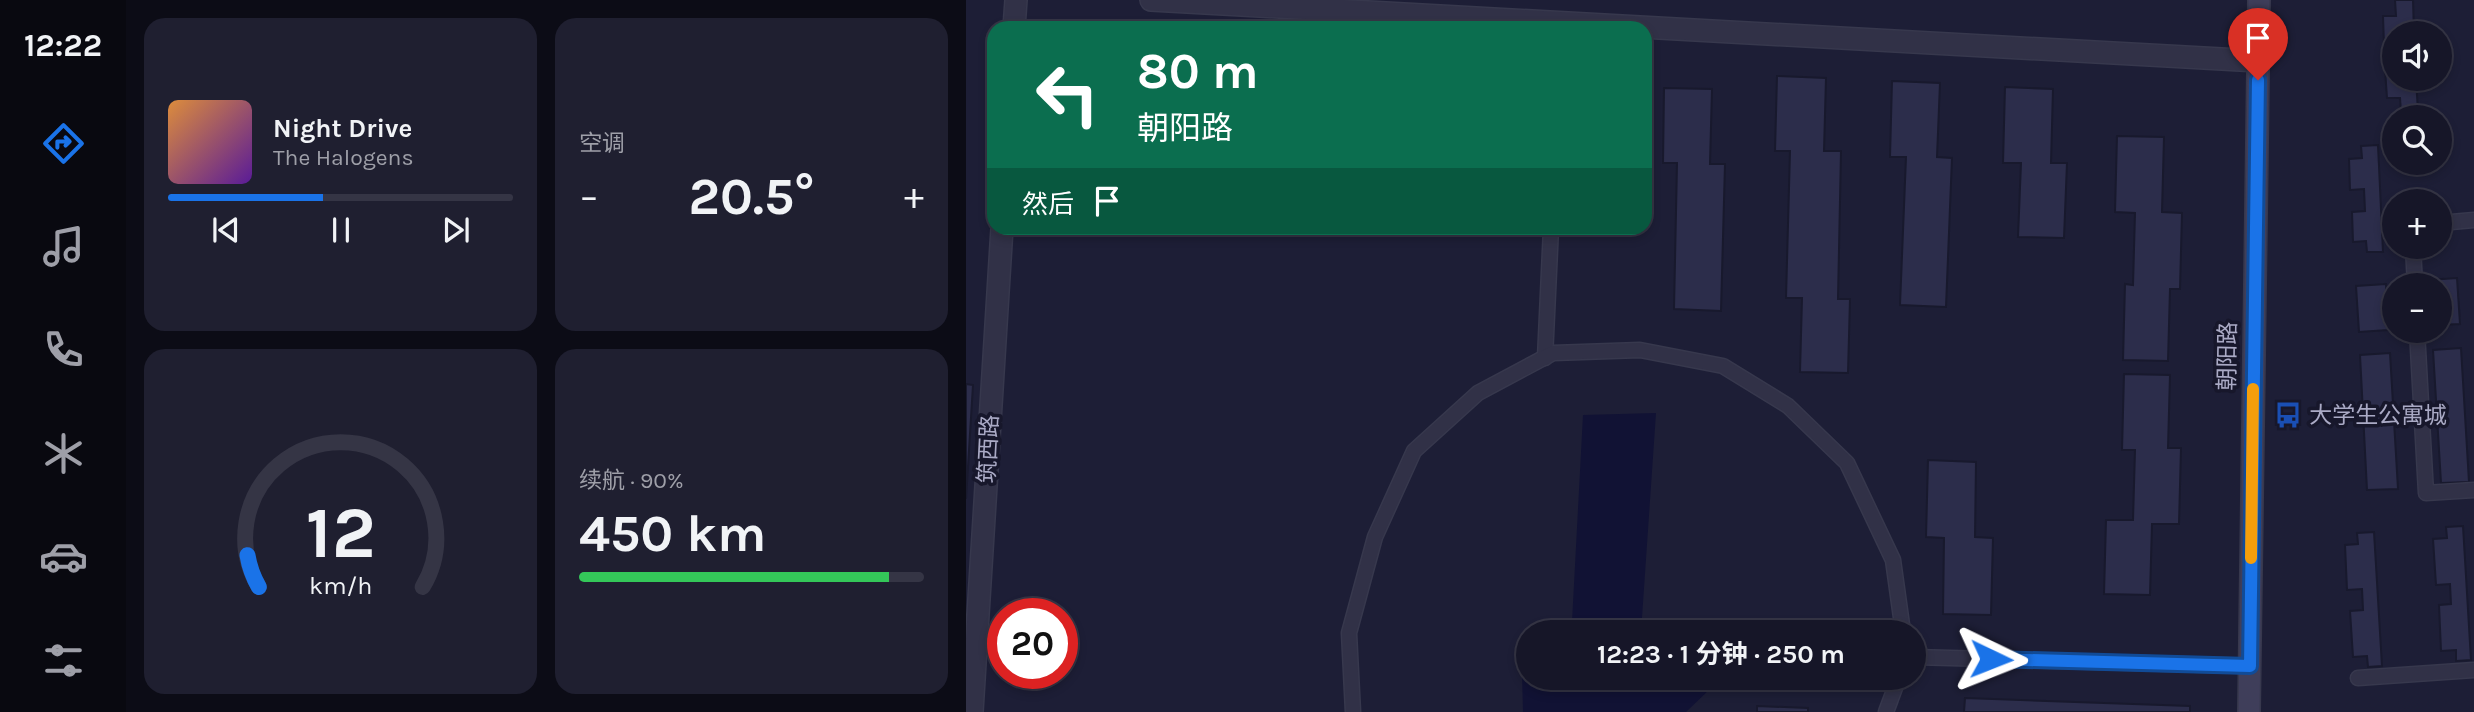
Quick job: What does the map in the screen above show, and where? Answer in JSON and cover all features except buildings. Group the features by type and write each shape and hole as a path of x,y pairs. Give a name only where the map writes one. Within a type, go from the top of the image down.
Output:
{"street":[{"path":"1014,21 1016,0"},
{"path":"1151,0 1495,21"},
{"name":"朝阳路","path":"2249,712 2259,0"},
{"path":"1652,30 2258,61"},
{"name":"筑西路","path":"972,712 1002,235"}],"lane":[{"path":"2452,222 2474,220"},
{"path":"1545,358 1551,235"},
{"path":"2418,343 2426,493 2474,490"},
{"path":"1353,712 1349,633 1376,537 1414,451 1478,393 1553,353 1640,350 1723,366 1788,406 1847,463 1894,560 1902,620"},
{"path":"1926,657 2250,666"},
{"path":"2358,678 2474,670"},
{"path":"1886,712 1894,690"}],"shaded area":[{"path":"1656,413 1642,620 1572,620 1583,415"},
{"path":"1522,690 1709,690 1686,712 1523,712"}],"slow traffic":[{"path":"2251,558 2253,389"}],"place":[{"name":"大学生公寓城","path":"2288,415"}],"route":[{"path":"1991,659 2250,666 2258,80"}]}
